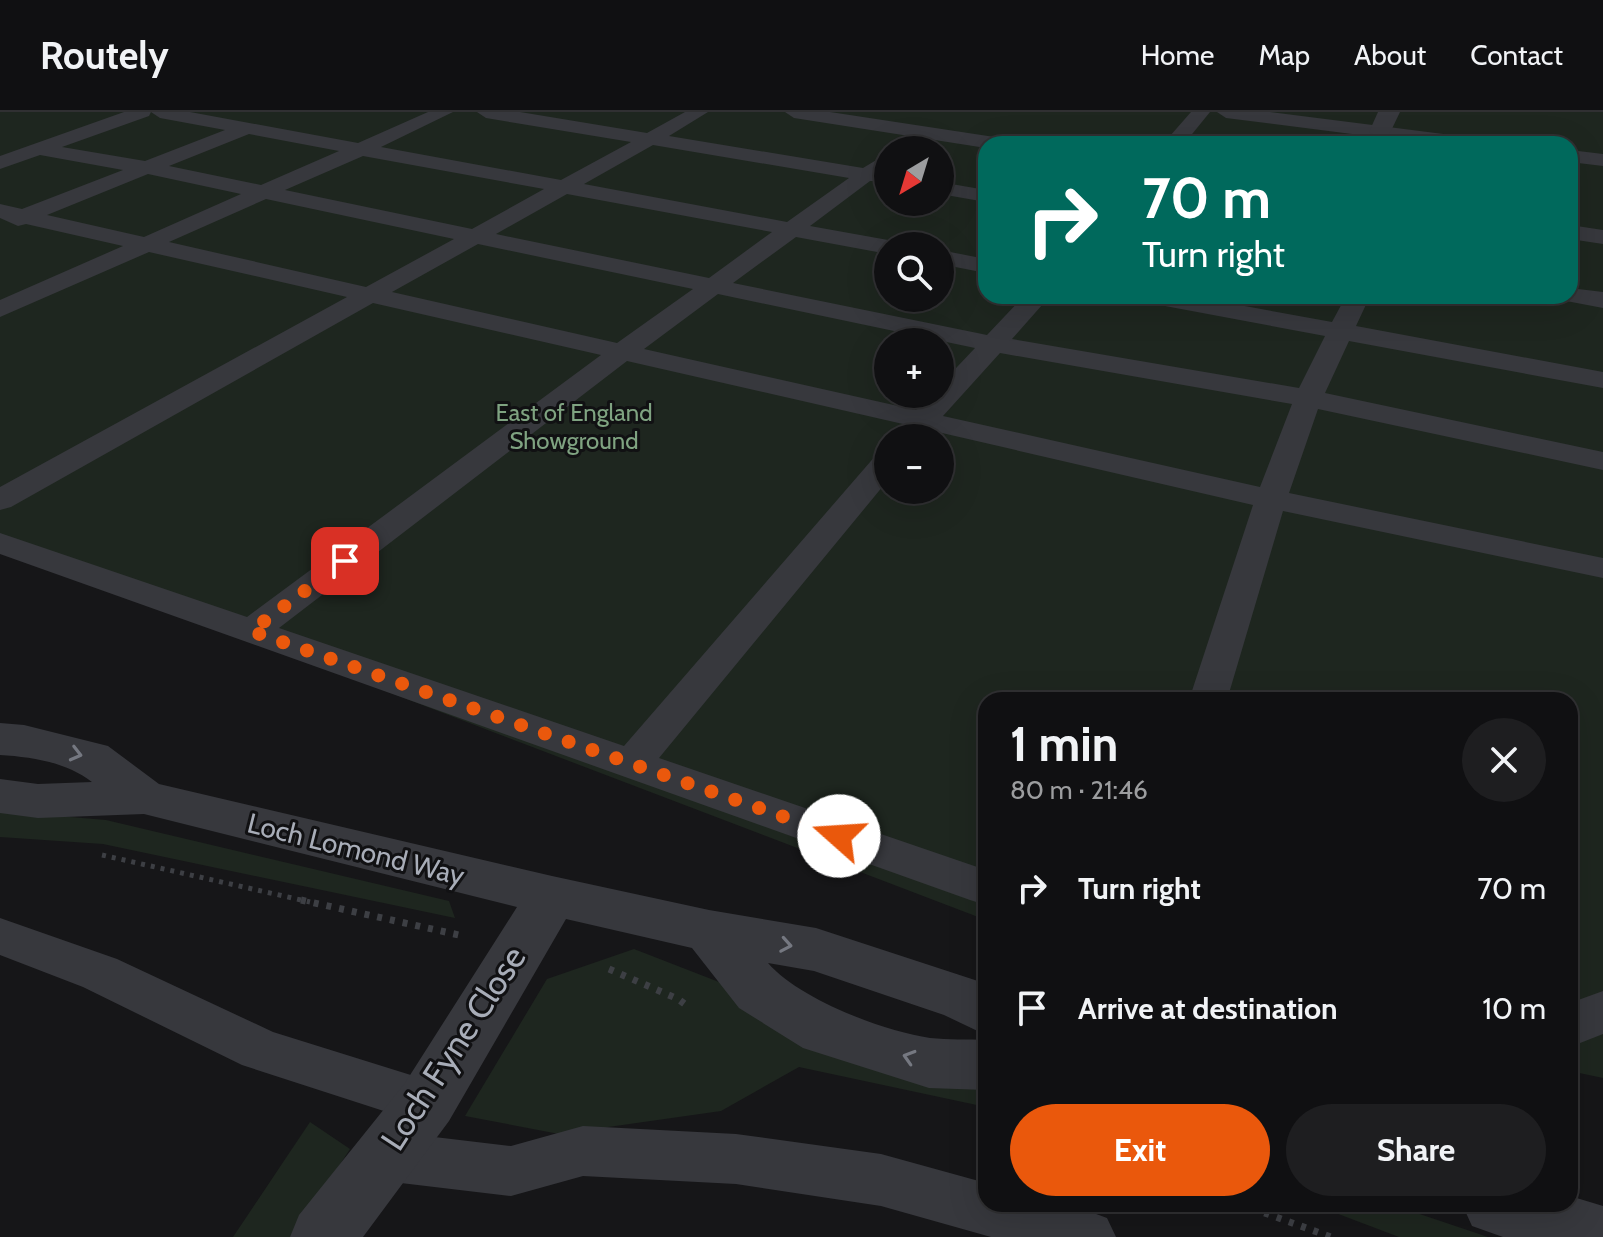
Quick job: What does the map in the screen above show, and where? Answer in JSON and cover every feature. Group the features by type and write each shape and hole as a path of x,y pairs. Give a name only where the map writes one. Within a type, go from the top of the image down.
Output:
{"street":[{"path":"0,739 91,757 144,797"},
{"name":"Loch Lomond Way","path":"0,796 38,801 144,797 552,896 709,931 816,950 964,999 978,1007"},
{"name":"Loch Fyne Close","path":"323,1237 427,1102 552,896"},
{"path":"709,931 759,992 824,1031 929,1063 978,1065"},
{"path":"1521,1212 1602,1237"}],"lane":[{"path":"0,163 142,112"},
{"path":"160,112 874,244"},
{"path":"8,218 290,112"},
{"path":"0,309 444,112"},
{"path":"486,112 874,170"},
{"path":"0,500 699,112"},
{"path":"794,112 978,140"},
{"path":"1180,136 1201,112"},
{"path":"1226,112 1385,122 1420,136"},
{"path":"920,136 944,119"},
{"path":"38,149 263,191 993,344 1308,398 1603,461"},
{"path":"1578,157 1603,160"},
{"path":"251,631 622,352 791,229 874,176"},
{"path":"954,190 978,195"},
{"path":"8,218 144,244 622,352 895,424"},
{"path":"1578,233 1603,237"},
{"path":"954,260 978,264"},
{"path":"1578,296 1603,300"},
{"path":"919,424 1030,304"},
{"path":"1192,304 1603,380"},
{"path":"1211,692 1271,499 1308,398 1354,304"},
{"path":"954,437 1603,568"},
{"path":"633,763 874,477"},
{"path":"0,543 978,885"},
{"path":"0,936 100,973 260,1050 427,1102"},
{"path":"1578,1022 1603,1011"},
{"path":"384,1156 511,1171 583,1151 736,1159 881,1180 978,1207"},
{"path":"997,1212 1087,1237"}],"path":[{"path":"1262,1212 1331,1237"}],"green space":[{"name":"East of England Showground","path":"0,112 1603,112 1603,1078 1578,1073 1578,692 978,692 978,917 0,544"},
{"path":"0,811 106,820 449,901 455,918 103,844 0,837"},
{"path":"634,949 978,1083 978,1105 799,1067 721,1111 559,1134 465,1116 547,979"},
{"path":"310,1122 350,1149 293,1237 233,1237"},
{"path":"1333,1212 1414,1212 1488,1237 1399,1237"}],"route":[{"path":"345,561 251,631 839,836"}]}
